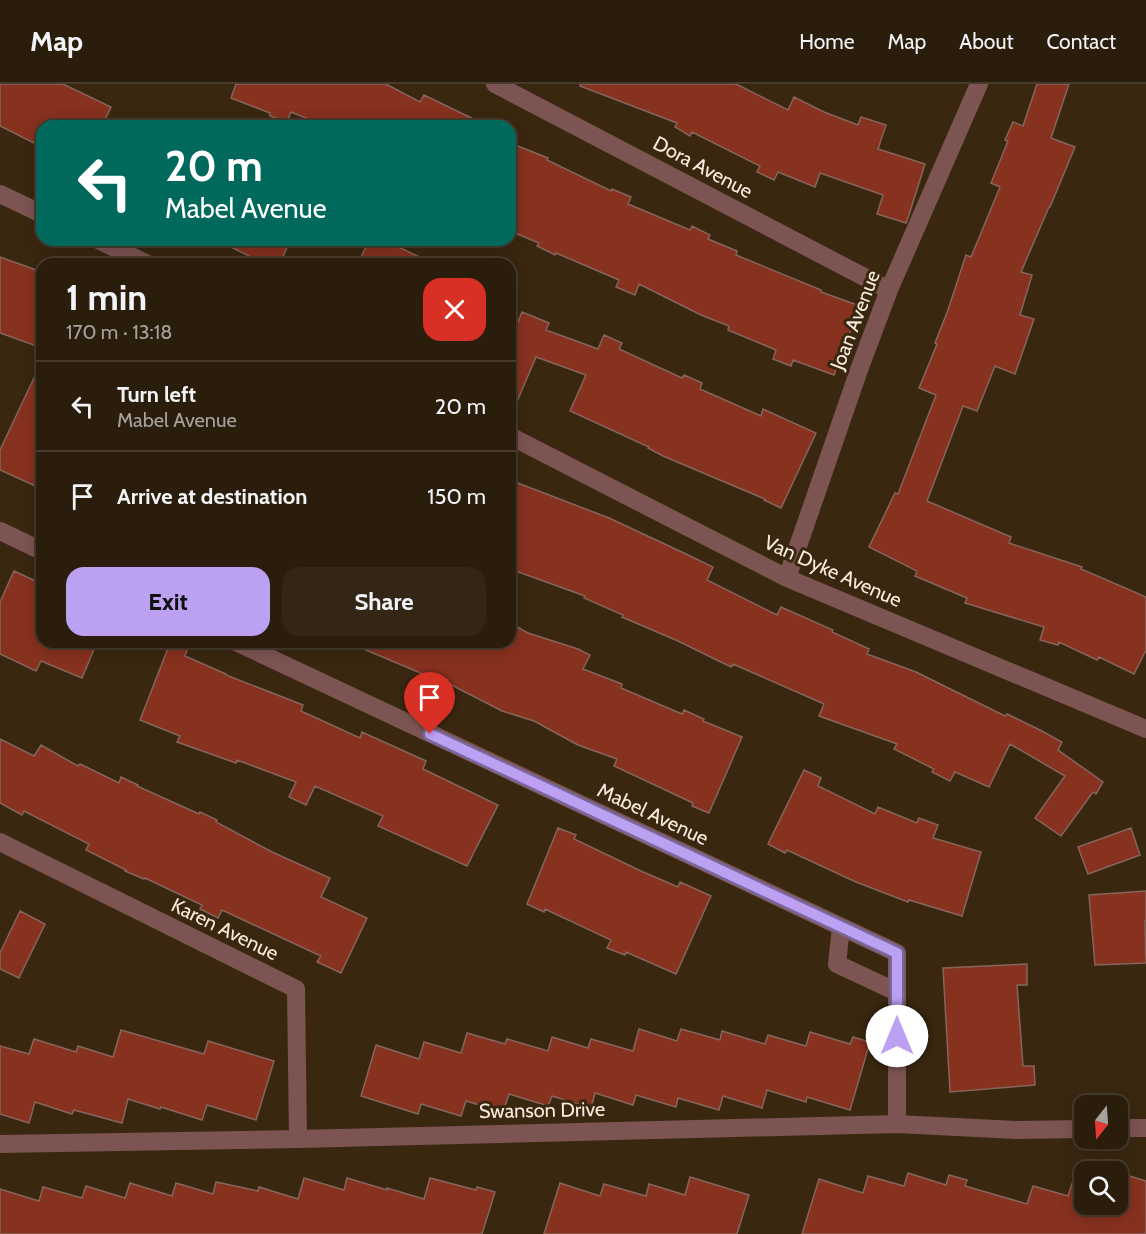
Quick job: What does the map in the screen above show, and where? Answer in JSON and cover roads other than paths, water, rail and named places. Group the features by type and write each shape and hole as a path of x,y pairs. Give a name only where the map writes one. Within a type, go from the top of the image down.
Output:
{"street":[{"name":"Dora Avenue","path":"495,84 889,290"},
{"name":"Joan Avenue","path":"787,578 889,290 979,84"},
{"path":"0,194 36,211"},
{"path":"110,246 136,258"},
{"name":"Van Dyke Avenue","path":"516,439 787,578 1146,729"},
{"path":"0,531 36,547"},
{"name":"Mabel Avenue","path":"249,648 897,953 897,1124"},
{"name":"Karen Avenue","path":"0,842 297,989 298,1139"},
{"path":"841,927 837,964 897,992"},
{"name":"Swanson Drive","path":"0,1144 897,1124 1016,1130 1074,1129"},
{"path":"1128,1128 1146,1128"}]}
